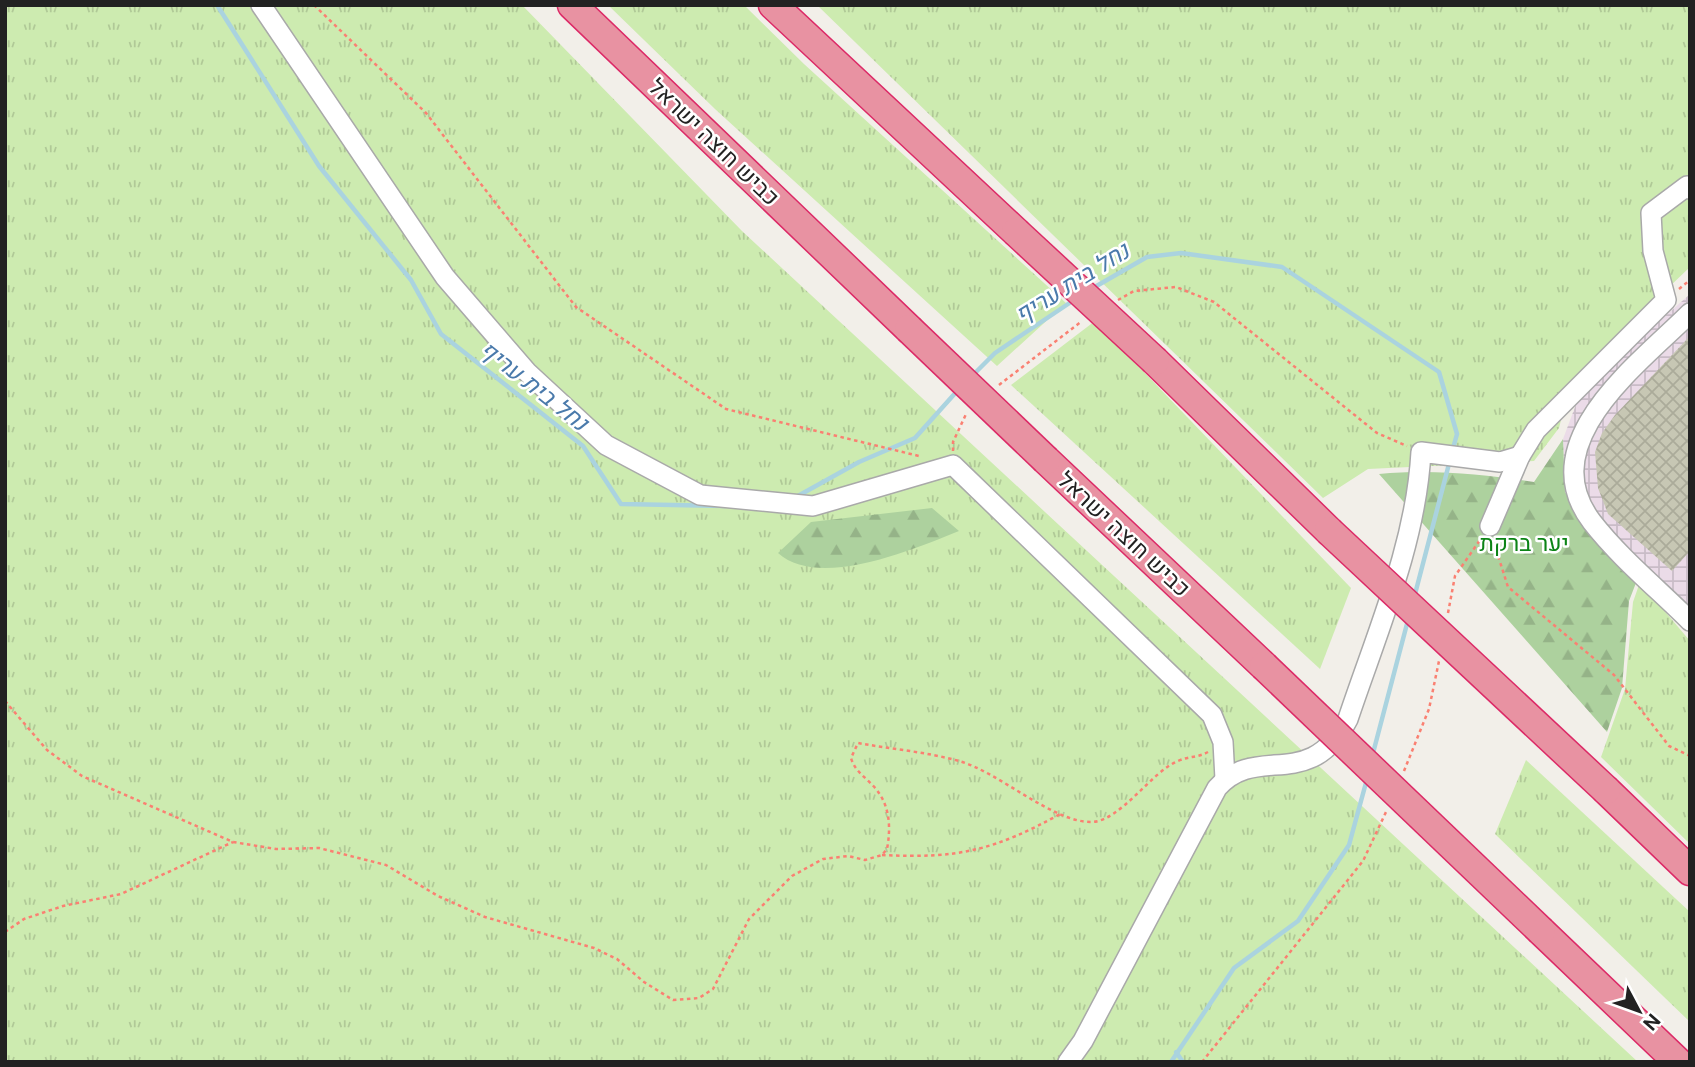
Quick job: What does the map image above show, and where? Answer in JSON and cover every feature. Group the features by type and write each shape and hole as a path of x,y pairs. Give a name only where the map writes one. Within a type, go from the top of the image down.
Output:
{"highway":[{"name":"כביש חוצה ישראל","path":"572,5 1678,1062"},
{"path":"773,5 1155,361 1329,531 1690,871"}],"street":[{"path":"261,5 445,277 527,372 606,445 700,495 813,506 953,465 1212,715 1223,742 1225,779"},
{"path":"1490,526 1520,456 1536,430 1666,300 1653,251 1651,213 1687,186 1690,189"},
{"path":"1690,313 1592,416 1578,440 1573,472 1580,499 1591,520 1690,621"},
{"path":"1068,1062 1083,1041 1217,788 1225,779 1255,767 1313,759 1327,750 1338,737 1348,719 1410,535 1419,485 1421,452 1500,462 1520,456"}],"path":[{"path":"314,5 426,113 576,307 726,409 953,465"},
{"path":"1447,616 1455,576 1490,526"},
{"path":"1490,526 1508,587 1614,675 1669,746 1684,757 1690,756"},
{"path":"1400,780 1430,709 1440,656"},
{"path":"5,701 47,750 82,776 233,842 276,849 319,848 386,865 438,896 485,917 594,948 617,959 644,982 673,1000 681,1001 699,998 713,989 749,919 792,876 823,859 848,856 865,860 882,855 929,858 975,850 1014,839 1062,813"},
{"path":"882,855 887,849 890,832 888,815 878,791 853,767 851,758 858,743 961,761 1062,813 1093,822 1124,806 1178,761 1196,759 1223,742"},
{"path":"1202,1062 1363,861 1390,803"},
{"path":"5,932 24,919 64,906 121,894 233,842"}],"shaded area":[{"path":"1690,294 1690,632 1639,575 1587,526 1565,492 1563,439 1581,391"},
{"path":"1690,336 1690,551 1672,571 1608,514 1598,488 1595,452 1602,433 1615,415"}],"green space":[{"path":"5,5 522,5 742,231 1638,1062 5,1062"},
{"path":"608,5 744,5 804,64 1066,303 997,366 715,109"},
{"path":"817,5 1690,5 1690,267 1571,381 1559,428 1534,461 1368,469 1323,498"},
{"path":"1095,321 1351,588 1320,669 1011,385"},
{"name":"יער ברקת","path":"1563,439 1565,492 1587,526 1639,575 1629,601 1622,688 1607,732 1379,474 1457,473 1534,482"},
{"path":"932,508 959,531 893,556 841,567 817,568 796,563 778,553 811,522"},
{"path":"1640,582 1690,641 1690,844 1601,757 1625,689 1633,602"},
{"path":"1526,760 1690,912 1690,1022 1495,834"}],"waterway":[{"name":"נחל בית עריף","path":"217,5 319,166 411,280 441,334 583,446 621,504 725,506"},
{"name":"נחל בית עריף","path":"1093,288 1147,257 1181,253 1282,267 1439,372 1457,434 1452,452"},
{"name":"נחל בית עריף","path":"972,376 995,353 1074,300"},
{"name":"נחל בית עריף","path":"796,497 859,462 915,438 958,390"},
{"name":"נחל בית עריף","path":"1414,598 1450,460"},
{"name":"נחל בית עריף","path":"1372,757 1408,620"},
{"name":"נחל בית עריף","path":"1171,1062 1234,968 1298,921 1349,845 1367,779"},
{"path":"1176,1052 1183,1062"}]}
